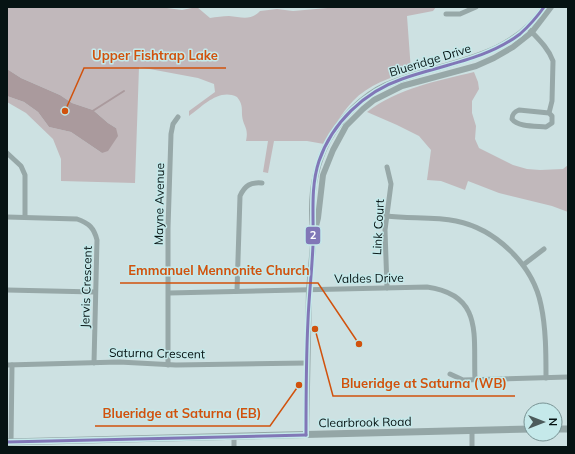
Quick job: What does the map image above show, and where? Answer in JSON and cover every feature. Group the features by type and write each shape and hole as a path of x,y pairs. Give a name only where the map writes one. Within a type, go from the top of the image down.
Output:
{"main road":[{"name":"Clearbrook Road","path":"9,442 523,430"}],"street":[{"path":"446,14 460,14 476,7"},
{"name":"Blueridge Drive","path":"529,30 544,7"},
{"name":"Blueridge Drive","path":"306,435 309,290 314,234 318,218 323,175 333,150 346,126 374,100 402,86 476,66 513,47 551,7"},
{"path":"529,30 551,55 553,60 552,100 549,112 552,116 552,123 546,127 519,124 515,123 512,119 512,115 519,110 549,112"},
{"name":"Mayne Avenue","path":"168,365 168,247 171,134 173,124 178,117"},
{"path":"7,153 21,166 25,175 25,217"},
{"name":"Link Court","path":"387,167 391,184 385,230 387,288"},
{"path":"237,291 240,196 243,189 248,184 255,182 262,183"},
{"path":"386,216 458,221 488,234 507,248 523,264 534,283 541,304 544,325 546,378"},
{"name":"Jervis Crescent","path":"7,217 77,219 84,221 92,227 97,240 94,363"},
{"path":"523,264 544,249"},
{"name":"Valdes Drive","path":"169,293 427,287 439,289 457,298 470,314 473,323 475,379"},
{"path":"7,290 95,292"},
{"name":"Saturna Crescent","path":"9,365 119,362 168,365 307,363"},
{"path":"9,365 9,442"},
{"path":"450,374 463,380 568,377"},
{"path":"472,431 472,447"},
{"path":"234,436 234,447"}],"shaded area":[{"path":"7,7 159,7 182,10 197,7 210,18 229,16 249,17 260,11 277,9 293,11 339,7 436,7 433,11 407,16 411,71 380,82 359,95 341,116 324,144 307,141 274,141 268,173 263,172 268,141 246,141 247,133 240,101 237,97 230,95 218,96 189,116 189,111 215,92 214,84 198,78 139,67 135,183 61,181 61,159 53,139 26,113 7,102 7,96 24,102 38,112 49,127 71,132 102,153 116,128 93,110 72,103 60,95 21,78 7,69"},
{"path":"7,69 21,78 60,95 72,103 93,110 116,128 118,136 108,151 102,153 71,132 49,127 38,112 24,102 7,96"},
{"path":"474,72 479,89 472,101 472,113 476,126 475,139 479,148 513,165 527,169 563,169 568,165 568,212 552,206 499,193 468,181 465,190 441,181 427,180 431,150 419,136 367,112 392,97 418,86"}],"waterway":[{"path":"91,112 124,91"}],"transit line":[{"name":"2","path":"306,435 308,311 313,245 313,192 319,161 332,134 351,111 375,92 402,79 478,56 507,43 520,34 544,7"},
{"name":"2","path":"7,442 306,435"}],"place":[{"name":"Upper Fishtrap Lake","path":"65,111"},
{"name":"Blueridge at Saturna (WB)","path":"315,329"},
{"name":"Emmanuel Mennonite Church","path":"359,344"},
{"name":"Blueridge at Saturna (EB)","path":"299,385"}]}
